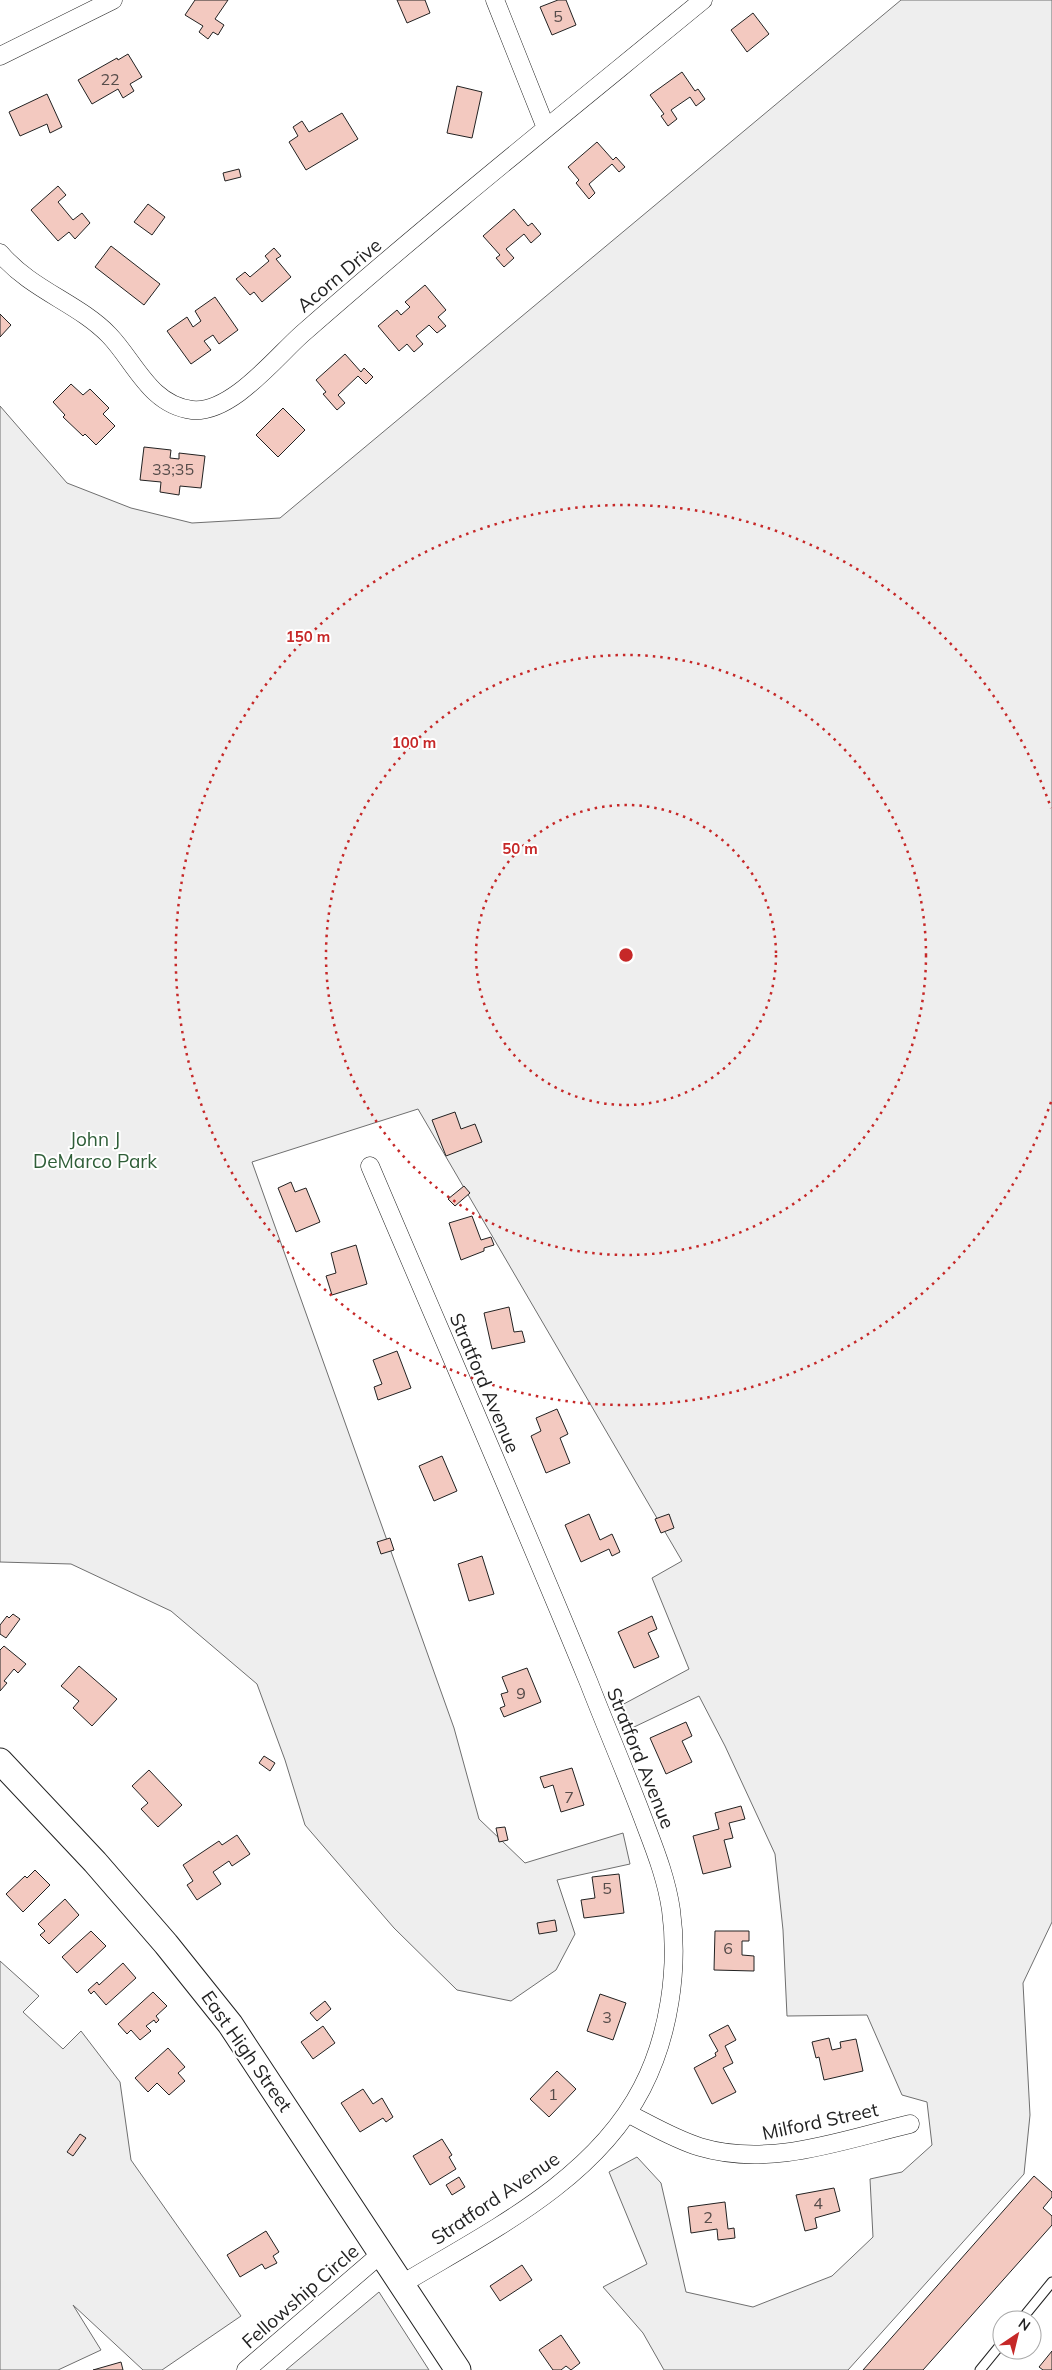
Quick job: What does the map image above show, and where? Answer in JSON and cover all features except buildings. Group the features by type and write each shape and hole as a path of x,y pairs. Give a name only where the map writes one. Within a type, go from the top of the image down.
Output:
{"main road":[{"name":"East High Street","path":"0,1761 95,1862 199,1984 246,2048 458,2370"}],"street":[{"path":"0,56 113,0"},
{"path":"495,0 546,128"},
{"name":"Acorn Drive","path":"0,253 36,286 78,312 108,334 124,351 142,379 166,402 192,410 220,405 244,388 302,335 546,128 703,0"},
{"name":"Stratford Avenue","path":"370,1166 582,1666 642,1814 665,1880 671,1910 673,1940 668,2008 653,2062 627,2113 604,2143 556,2185 507,2220 402,2284"},
{"name":"Milford Street","path":"627,2113 682,2140 701,2147 755,2156 799,2150 910,2124"},
{"name":"Fellowship Circle","path":"246,2370 382,2253"}],"lane":[{"path":"1029,2310 1052,2282"},
{"path":"980,2370 992,2355"}],"green space":[{"name":"John J DeMarco Park","path":"901,0 1052,0 1052,1922 1023,1983 1030,2115 1024,2174 848,2370 664,2370 643,2333 603,2287 647,2264 609,2172 637,2157 661,2183 686,2292 753,2307 832,2276 873,2237 870,2179 902,2172 932,2145 927,2102 902,2095 867,2015 787,2016 783,1930 775,1854 725,1746 699,1696 632,1728 620,1706 689,1669 652,1578 682,1561 418,1109 252,1162 454,1728 479,1819 525,1863 623,1833 630,1864 557,1880 575,1934 556,1970 511,2001 457,1990 394,1928 305,1825 285,1760 257,1684 171,1611 71,1564 0,1562 0,406 67,483 131,508 192,523 280,518"},
{"path":"0,1961 39,1996 23,2012 63,2049 81,2031 120,2082 131,2160 241,2316 162,2370 143,2370 73,2305 101,2350 58,2370 0,2370"},
{"path":"379,2292 429,2370 286,2370"}]}
